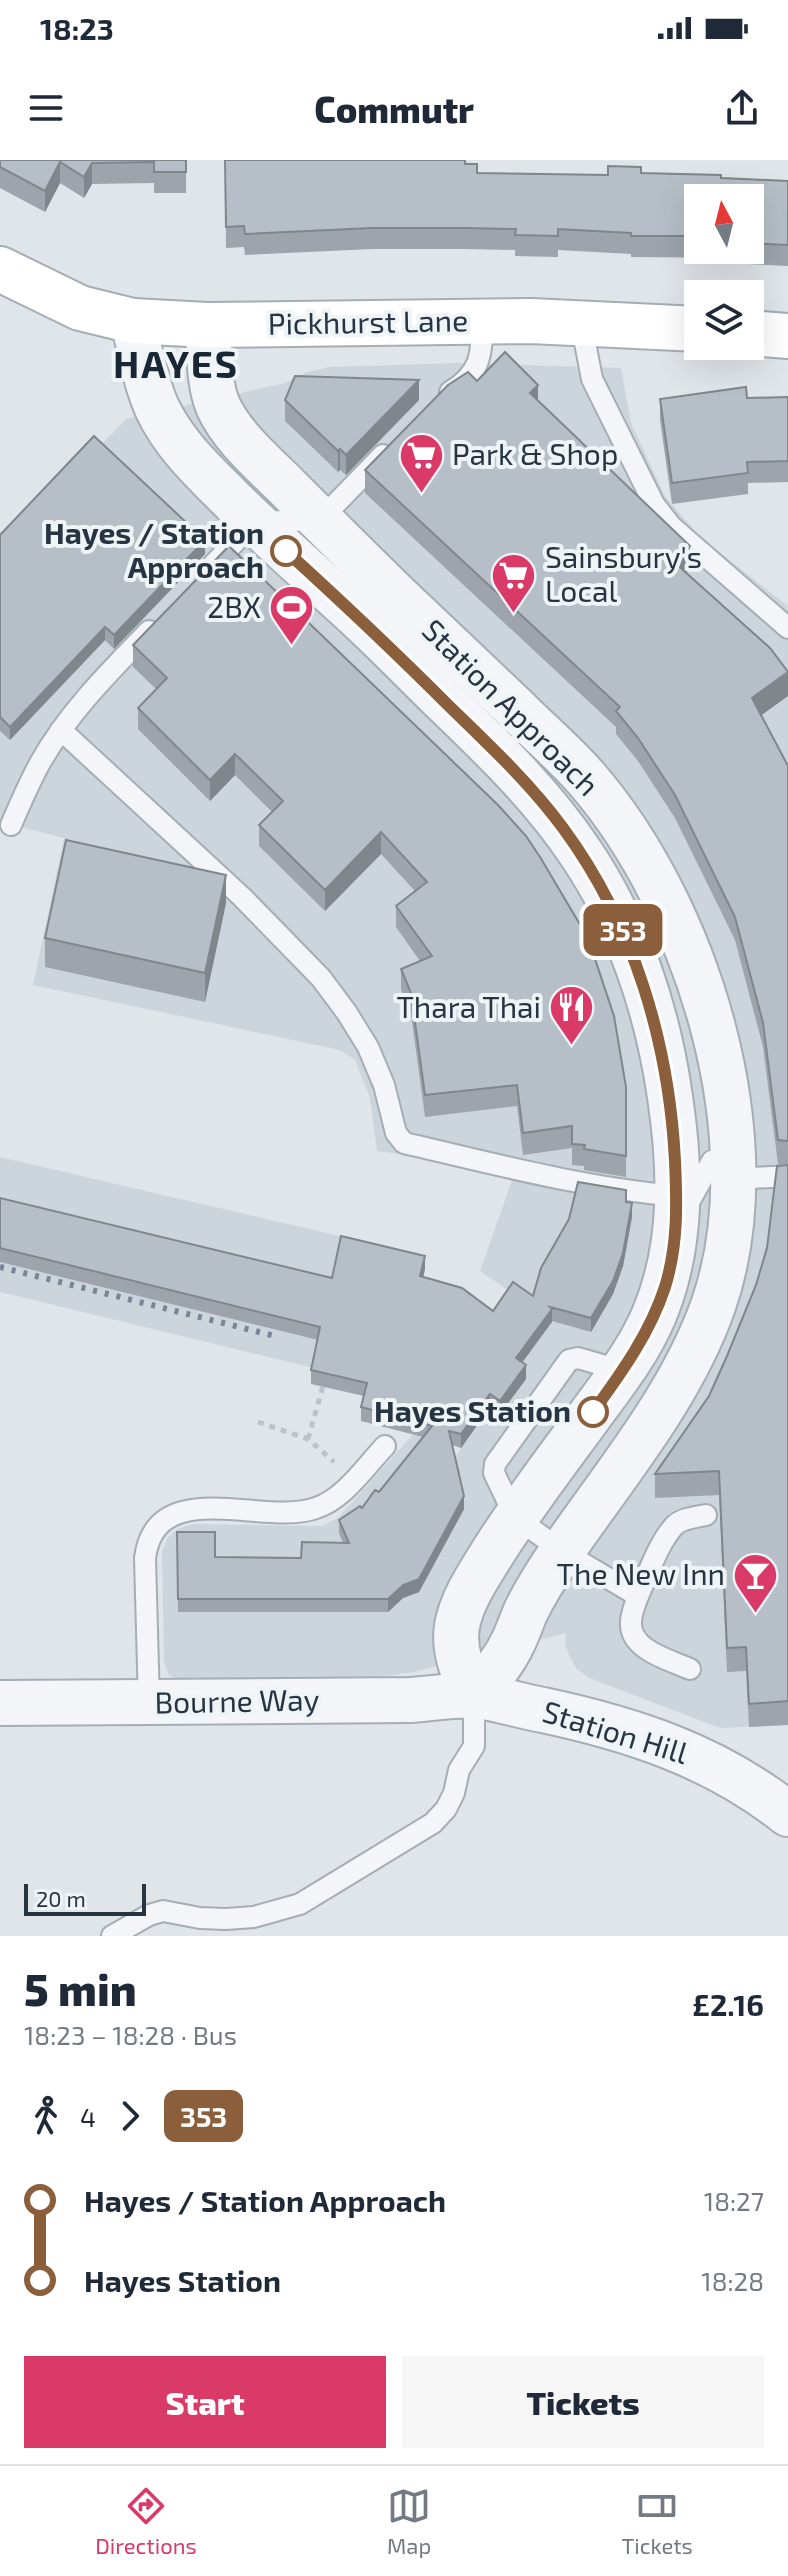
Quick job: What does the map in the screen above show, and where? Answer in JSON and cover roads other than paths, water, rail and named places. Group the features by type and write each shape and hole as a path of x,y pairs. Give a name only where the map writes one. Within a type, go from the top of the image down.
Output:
{"main road":[{"name":"Pickhurst Lane","path":"0,269 80,308 133,321 207,325 581,322 684,328"},
{"path":"764,334 788,336"}],"street":[{"name":"Station Approach","path":"133,321 157,406 185,453 492,748 552,814 582,854 621,925 651,1011 670,1096 677,1196 676,1230 664,1288 653,1318 623,1371 515,1517 476,1579 457,1627 457,1652 462,1673 474,1696 500,1665 515,1640 542,1580 656,1418 701,1336 727,1257 734,1205 720,1051 686,945 640,855 616,817 567,758 250,450 224,417 213,390 207,325"},
{"name":"Bourne Way","path":"0,1703 149,1704 410,1700 474,1696"},
{"name":"Station Hill","path":"474,1696 590,1720 655,1739 721,1769 788,1814"}],"lane":[{"path":"429,408 467,381 482,353 482,321"},
{"path":"581,322 592,379 654,504 671,526 788,628"},
{"path":"201,578 254,522 320,520 398,440"},
{"path":"11,825 39,764 61,730 93,689 158,622"},
{"path":"61,730 242,897 321,978 368,1047 384,1085 396,1133 404,1143 629,1191 677,1196 692,1197 712,1161 733,1168 788,1176"},
{"path":"149,1704 145,1558 147,1543 155,1529 167,1518 193,1510 299,1512 317,1508 333,1500 385,1446"},
{"path":"690,1669 642,1647 633,1635 631,1623 638,1596 675,1525 706,1515"},
{"path":"515,1517 562,1551 638,1596"},
{"path":"112,1936 149,1915 163,1911 226,1919 254,1917 300,1904 433,1823 446,1809 454,1793 459,1770 474,1746 474,1696"}],"railway":[{"path":"0,1267 279,1337"}],"place":[{"name":"Park & Shop","path":"421,494"},
{"name":"Hayes / Station Approach","path":"286,551"},
{"name":"Sainsbury's Local","path":"514,614"},
{"name":"2BX","path":"292,647"},
{"name":"Thara Thai","path":"572,1047"},
{"name":"Hayes Station","path":"593,1412"},
{"name":"The New Inn","path":"756,1614"}],"district":[{"name":"HAYES","path":"176,365"}]}
